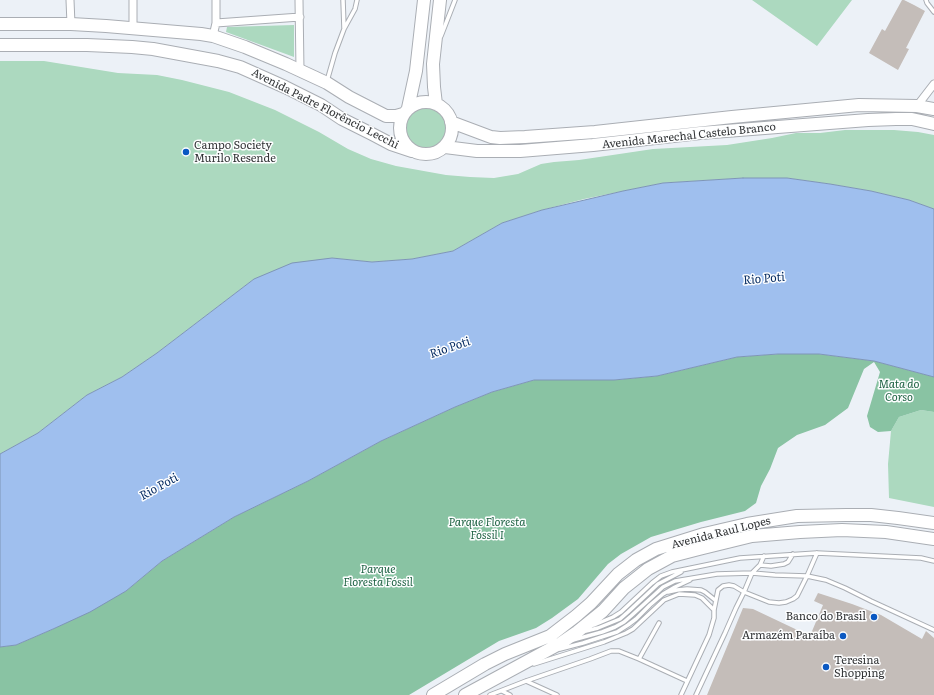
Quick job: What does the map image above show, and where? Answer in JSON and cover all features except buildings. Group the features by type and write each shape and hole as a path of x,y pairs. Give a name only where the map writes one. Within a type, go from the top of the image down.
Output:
{"main road":[{"path":"406,111 417,103 427,102 436,104 443,108 452,122 450,139 445,146 438,152 429,154 412,152 401,139 399,130 414,85 424,0"},
{"path":"436,104 433,64 440,0"},
{"name":"Avenida Padre Florêncio Lecchi","path":"0,24 71,24 133,28 213,36 245,47 300,70 327,83 348,97 386,116 396,116 406,111"},
{"path":"106,26 106,46"},
{"name":"Avenida Padre Florêncio Lecchi","path":"0,45 87,44 152,49 218,61 240,67 299,94 321,105 342,119 391,144 412,152"},
{"name":"Avenida Marechal Castelo Branco","path":"452,122 490,137 500,138 595,132 859,105 916,106 934,109"},
{"path":"730,131 732,117"},
{"name":"Avenida Marechal Castelo Branco","path":"445,146 477,151 520,151 593,145 700,133 822,123 912,119 934,124"},
{"path":"593,145 595,132"},
{"name":"Avenida Raul Lopes","path":"433,695 485,664 505,654 550,636 591,603 618,574 636,560 656,549 704,534 748,524 797,516 871,515 934,523"},
{"name":"Avenida Raul Lopes","path":"465,695 561,643 603,611 624,588 648,569 672,556 752,536 842,530 886,532 934,539"}],"street":[{"path":"70,0 71,24"},
{"path":"133,28 134,0"},
{"path":"213,36 216,23 216,0"},
{"path":"299,0 300,70"},
{"path":"216,23 300,17"},
{"path":"916,106 934,84"}],"lane":[{"path":"342,0 344,29"},
{"path":"327,83 335,53 344,29 355,9 357,0"},
{"path":"434,56 455,0"},
{"path":"926,0 934,12"},
{"path":"581,629 613,617 621,612 652,583 662,576 672,572 740,558 817,553 921,558 934,561"},
{"path":"681,695 709,635 714,618 715,600 718,590 723,586 729,585 769,602 786,602 797,596 817,553"},
{"path":"760,565 771,566 784,564 788,562 793,554"},
{"path":"696,695 752,573 760,565 764,556"},
{"path":"581,629 598,628 620,619 658,584 687,569"},
{"path":"561,643 588,637 615,627 624,622 663,587 675,581 717,574 752,573 807,576 826,580 934,630"},
{"path":"538,655 617,632 636,619 663,594 675,586 693,579"},
{"path":"663,594 677,590 696,589 706,592 715,600"},
{"path":"511,670 604,642 626,633 664,600 679,594 695,595 702,598 714,610"},
{"path":"639,659 659,623"},
{"path":"490,695 612,651 619,651 639,659 687,681"},
{"path":"526,681 557,695"},
{"path":"502,691 510,695"}],"green space":[{"path":"752,0 852,0 817,46"},
{"path":"294,25 294,57 226,32 227,27"},
{"path":"0,61 44,61 118,73 157,75 182,80 229,92 275,110 319,132 348,149 371,159 396,166 446,175 470,177 494,178 518,174 541,164 554,162 579,160 653,149 727,145 796,133 820,133 845,130 894,130 918,132 934,135 934,209 909,200 871,191 787,178 743,178 663,183 584,199 542,210 502,223 453,251 412,259 372,262 332,258 254,279 157,353 122,377 87,395 38,433 0,454"},
{"path":"422,107 430,107 438,110 444,116 447,128 444,140 438,146 430,149 422,149 414,146 408,140 405,132 405,124 408,116 414,110"},
{"name":"Parque Floresta Fóssil","path":"778,354 819,354 874,361 934,377 934,412 921,410 899,417 891,431 878,432 870,427 867,416 880,372 874,362 864,369 848,408 825,425 797,435 778,448 770,469 761,486 756,503 745,511 651,537 621,554 608,564 578,599 552,618 536,628 499,641 409,695 0,695 0,647 16,645 53,629 126,591 162,561 234,517 308,481 381,441 455,407 492,392 534,380 614,380 657,376 737,357"},
{"path":"921,410 934,412 934,507 889,498 888,464 891,431 899,417"}],"water":[{"name":"Rio Poti","path":"743,178 787,178 830,184 871,191 909,200 934,209 934,377 874,361 819,354 778,354 737,357 657,376 614,380 534,380 492,392 455,407 381,441 308,481 234,517 162,561 126,591 90,612 16,645 0,647 0,454 38,433 87,395 122,377 157,353 254,279 292,263 332,258 372,262 412,259 453,251 502,223 542,210 663,183"}],"place":[{"name":"Campo Society Murilo Resende","path":"186,152"},
{"name":"Banco do Brasil","path":"874,617"},
{"name":"Armazém Paraíba","path":"843,636"},
{"name":"Teresina Shopping","path":"826,667"}],"park label":[{"name":"Mata do Corso","path":"899,391"},
{"name":"Parque Floresta Fóssil I","path":"487,529"}]}
